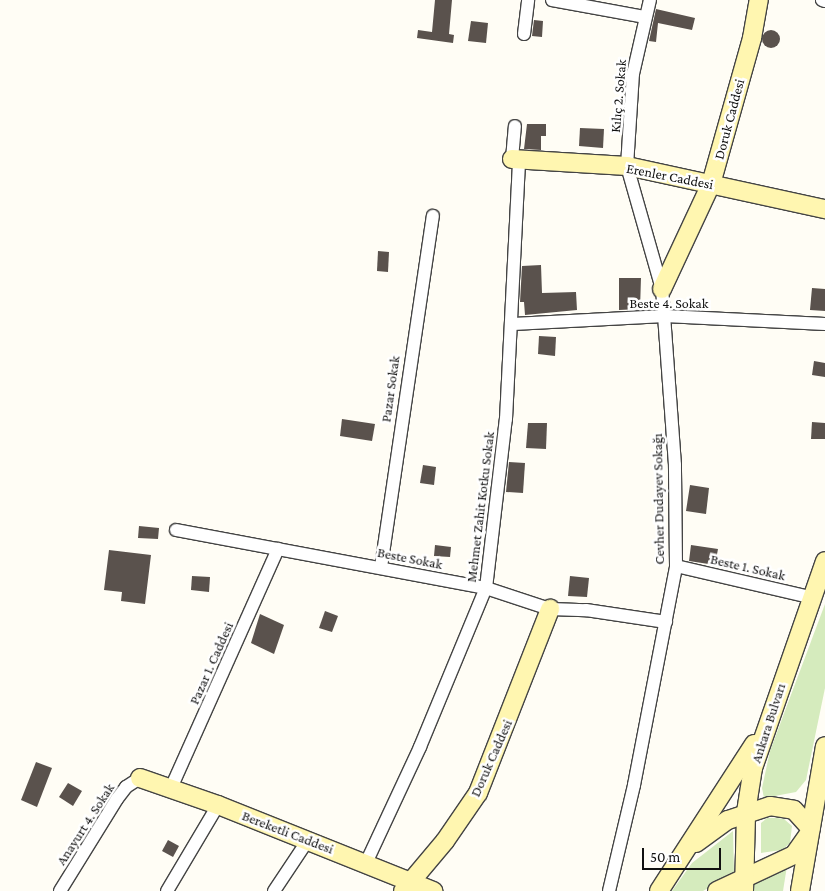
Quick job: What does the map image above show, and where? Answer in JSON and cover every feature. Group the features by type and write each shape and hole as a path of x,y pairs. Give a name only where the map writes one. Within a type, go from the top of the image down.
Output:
{"street":[{"path":"524,34 528,0"},
{"path":"552,0 645,17"},
{"name":"Kılıç 2. Sokak","path":"627,166 633,74 650,0"},
{"name":"Doruk Caddesi","path":"662,289 711,184 760,0"},
{"name":"Mehmet Zahit Kotku Sokak","path":"366,863 420,747 486,588 499,496 513,324 515,126"},
{"name":"Erenler Caddesi","path":"516,160 627,166 825,208"},
{"name":"Cevher Dudayev Sokağı","path":"609,891 666,622 676,566 675,465 662,289 627,166"},
{"name":"Pazar Sokak","path":"381,567 409,361 433,216"},
{"name":"Beste 4. Sokak","path":"513,324 665,316 825,324"},
{"name":"Beste Sokak","path":"176,530 486,588 550,609 586,610 666,622"},
{"name":"Pazar 1. Caddesi","path":"171,788 278,549"},
{"name":"Ankara Bulvarı","path":"744,884 746,812 753,768 766,725 825,561"},
{"name":"Beste 1. Sokak","path":"676,566 813,598"},
{"name":"Doruk Caddesi","path":"407,886 445,841 478,793 550,609"},
{"path":"659,891 766,725"},
{"path":"800,891 811,828 821,801 825,746"},
{"name":"Bereketli Caddesi","path":"140,778 218,805 366,863 407,886 433,891"},
{"name":"Anayurt 4. Sokak","path":"60,891 117,799 126,787 140,778"},
{"path":"167,891 218,805"},
{"path":"684,852 728,820 746,812 770,806 788,807 801,814 811,828"},
{"path":"717,891 744,884 794,855 811,828"},
{"path":"274,891 308,840"}],"green space":[{"path":"825,604 825,688 806,780 796,792 764,798 762,788 770,751"},
{"path":"767,818 784,819 792,826 790,843 782,850 761,853 761,823"},
{"path":"733,831 734,874 703,891 672,891 692,863"},
{"path":"787,866 783,891 754,891 753,883"}],"building":[{"path":"435,0 452,0 449,34 454,35 453,43 417,38 418,30 432,32"},
{"path":"656,9 695,18 692,30 658,23 656,42 649,41"},
{"path":"534,20 543,21 542,37 532,36"},
{"path":"471,21 488,23 486,43 468,41"},
{"path":"771,30 777,33 780,39 777,45 771,48 765,45 762,39 765,33"},
{"path":"527,124 546,124 546,136 541,136 541,150 524,149"},
{"path":"580,128 604,129 603,148 579,146"},
{"path":"378,251 389,252 388,272 377,271"},
{"path":"541,265 542,293 576,292 577,310 525,315 524,302 520,302 522,266"},
{"path":"619,278 641,278 640,309 619,310"},
{"path":"812,288 825,289 825,311 810,310"},
{"path":"539,336 556,337 555,356 538,354"},
{"path":"814,361 825,363 825,377 812,375"},
{"path":"342,419 375,424 372,441 340,436"},
{"path":"812,422 825,423 825,439 811,439"},
{"path":"528,423 547,423 546,449 526,448"},
{"path":"509,462 525,463 523,493 506,492"},
{"path":"423,465 436,467 434,485 420,483"},
{"path":"690,485 709,488 706,514 686,511"},
{"path":"139,526 159,528 158,539 138,538"},
{"path":"435,545 451,547 450,557 434,556"},
{"path":"691,545 718,549 715,565 689,561"},
{"path":"109,550 151,555 145,604 121,601 122,592 104,590"},
{"path":"192,576 210,577 209,592 191,590"},
{"path":"570,576 589,578 587,597 568,596"},
{"path":"325,611 338,616 332,632 319,628"},
{"path":"260,614 284,625 274,654 251,643"},
{"path":"36,762 52,768 37,807 21,800"},
{"path":"68,783 82,791 73,806 59,797"},
{"path":"168,840 179,846 173,857 162,851"}]}
